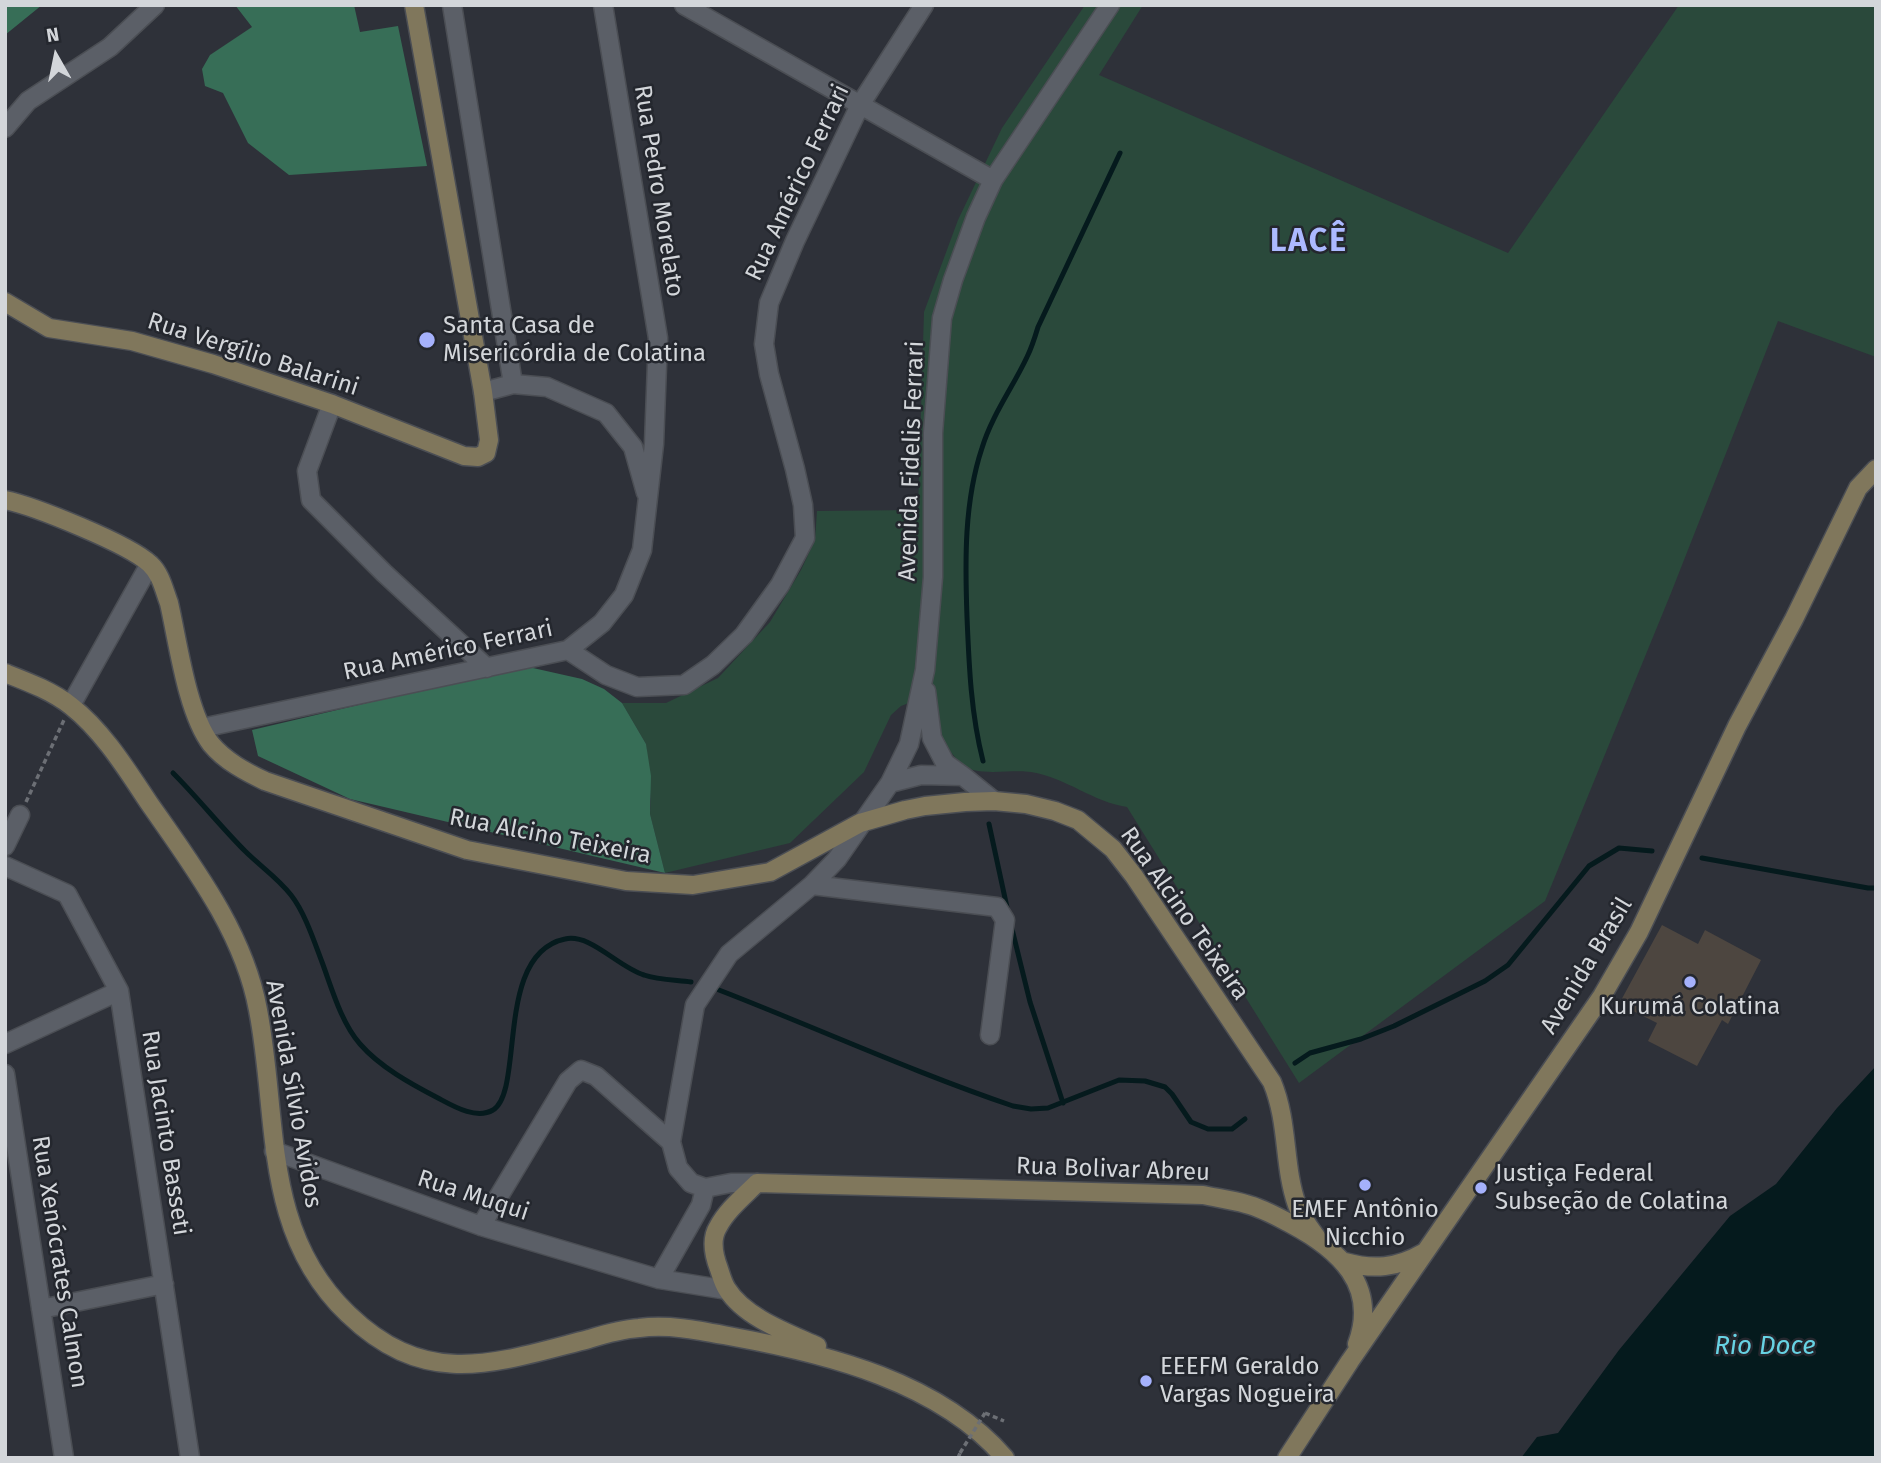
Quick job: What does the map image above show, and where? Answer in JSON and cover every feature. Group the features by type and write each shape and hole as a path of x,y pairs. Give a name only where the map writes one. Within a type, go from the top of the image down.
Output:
{"main road":[{"path":"414,5 483,392"},
{"name":"Rua Vergílio Balarini","path":"5,302 49,328 132,341 213,364 332,404 464,456 478,457 486,453 489,440 483,392"},
{"name":"Avenida Brasil","path":"1287,1458 1350,1361 1602,996 1639,932 1737,726 1800,607 1858,488 1876,469"},
{"name":"Rua Alcino Teixeira","path":"5,500 122,545 150,564 169,603 192,701 202,728 211,744 224,756 265,782 467,850 626,881 693,885 770,872 860,823 925,806 994,801 1026,804 1078,820 1113,849 1134,876 1272,1082 1284,1121 1296,1205 1303,1220 1317,1238"},
{"name":"Avenida Sílvio Avidos","path":"5,673 47,691 71,705 95,730 124,766 231,930 244,961 258,1009 274,1151 292,1230 317,1276 336,1302 358,1322 384,1341 416,1357 439,1364 486,1363 614,1332 662,1326 683,1327 771,1344 821,1355 874,1373 920,1394 957,1416 983,1436 1004,1458"},
{"path":"757,1183 716,1229 713,1246 727,1290 771,1326 874,1373"},
{"name":"Rua Bolivar Abreu","path":"757,1183 1203,1195 1247,1204 1317,1238 1345,1262 1363,1301 1362,1331 1350,1361"},
{"path":"1345,1262 1378,1268 1404,1263 1426,1251"}],"street":[{"path":"5,128 28,101 110,47 155,5"},
{"path":"453,5 513,384"},
{"name":"Rua Pedro Morelato","path":"568,650 602,623 624,596 642,551 649,503 658,338 603,5"},
{"path":"684,5 993,180"},
{"name":"Rua Américo Ferrari","path":"202,728 568,650 606,674 637,687 684,685 713,665 744,635 780,585 806,538 803,505 769,374 764,344 769,303 795,241 860,105 924,5"},
{"name":"Avenida Fidelis Ferrari","path":"994,801 945,763 932,738 926,706 925,670 933,577 933,433 942,318 976,216 993,180 1110,5"},
{"path":"483,392 513,384 547,387 606,413 633,447 649,503"},
{"path":"332,404 307,471 311,500 384,573 487,668"},
{"path":"71,705 150,564"},
{"name":"Avenida Fidelis Ferrari","path":"671,1142 695,1005 729,954 812,886 837,859 890,783 909,744 925,670"},
{"path":"890,783 921,775 963,776"},
{"path":"5,846 20,815"},
{"name":"Rua Jacinto Basseti","path":"5,866 67,894 119,991 193,1456"},
{"path":"812,886 997,907 1005,920 990,1035"},
{"path":"5,1044 119,991"},
{"path":"481,1226 568,1081 580,1070 596,1076 671,1142 678,1168 703,1196 716,1229"},
{"name":"Rua Xenócrates Calmon","path":"5,1074 64,1458"},
{"name":"Rua Muqui","path":"274,1151 481,1226 659,1279 727,1290"},
{"path":"659,1279 703,1196 731,1183 757,1183"},
{"path":"41,1310 164,1284"}],"path":[{"path":"20,815 71,705"},
{"path":"959,1455 985,1413 1004,1421"}],"green space":[{"path":"5,5 42,5 5,35"},
{"path":"235,5 354,5 360,32 398,26 427,166 289,175 248,143 223,93 205,86 202,69 210,55 252,27"},
{"path":"1085,5 1143,5 1099,75 1508,253 1679,5 1876,5 1876,357 1778,321 1671,593 1545,901 1299,1083 1127,807 1103,800 1044,775 1023,771 985,772 969,769 956,758 914,701 901,706 891,715 864,772 790,843 665,873 650,814 646,744 622,703 666,703 718,678 770,622 801,570 815,540 817,511 918,510 924,312 958,220 1002,128"},
{"path":"524,666 582,679 604,689 622,703 646,744 651,776 650,814 665,873 350,799 258,756 252,730"}],"water":[{"name":"Rio Doce","path":"1876,1066 1876,1458 1521,1458 1537,1437 1558,1433 1619,1350 1730,1216 1776,1184 1837,1108"}],"building":[{"name":"Kurumá Colatina","path":"1662,925 1698,944 1705,930 1761,960 1728,1024 1722,1020 1697,1066 1648,1041 1657,1023 1619,1004"}],"waterway":[{"path":"983,761 971,690 966,596 967,532 976,468 991,424 1029,353 1038,327 1120,153"},
{"path":"173,773 296,902 309,927 342,1016 360,1044 396,1074 458,1108 472,1113 486,1113 493,1110 502,1098 508,1077 519,994 528,969 543,950 565,939 575,938 644,975 691,982"},
{"path":"989,824 1008,912"},
{"path":"1295,1063 1310,1053 1361,1039 1394,1026 1485,981 1508,965 1589,866 1619,848 1652,851"},
{"path":"1702,858 1876,888"},
{"path":"1011,925 1030,1002 1063,1103"},
{"path":"719,990 1013,1106 1048,1108 1119,1080 1145,1081 1165,1087 1191,1122 1208,1129 1232,1129 1245,1119"}],"place":[{"name":"Santa Casa de Misericórdia de Colatina","path":"427,340"},
{"name":"Kurumá Colatina","path":"1690,982"},
{"name":"EMEF Antônio Nicchio","path":"1365,1185"},
{"name":"Justiça Federal Subseção de Colatina","path":"1481,1188"},
{"name":"EEEFM Geraldo Vargas Nogueira","path":"1146,1381"}],"district":[{"name":"LACÊ","path":"1309,242"}]}
